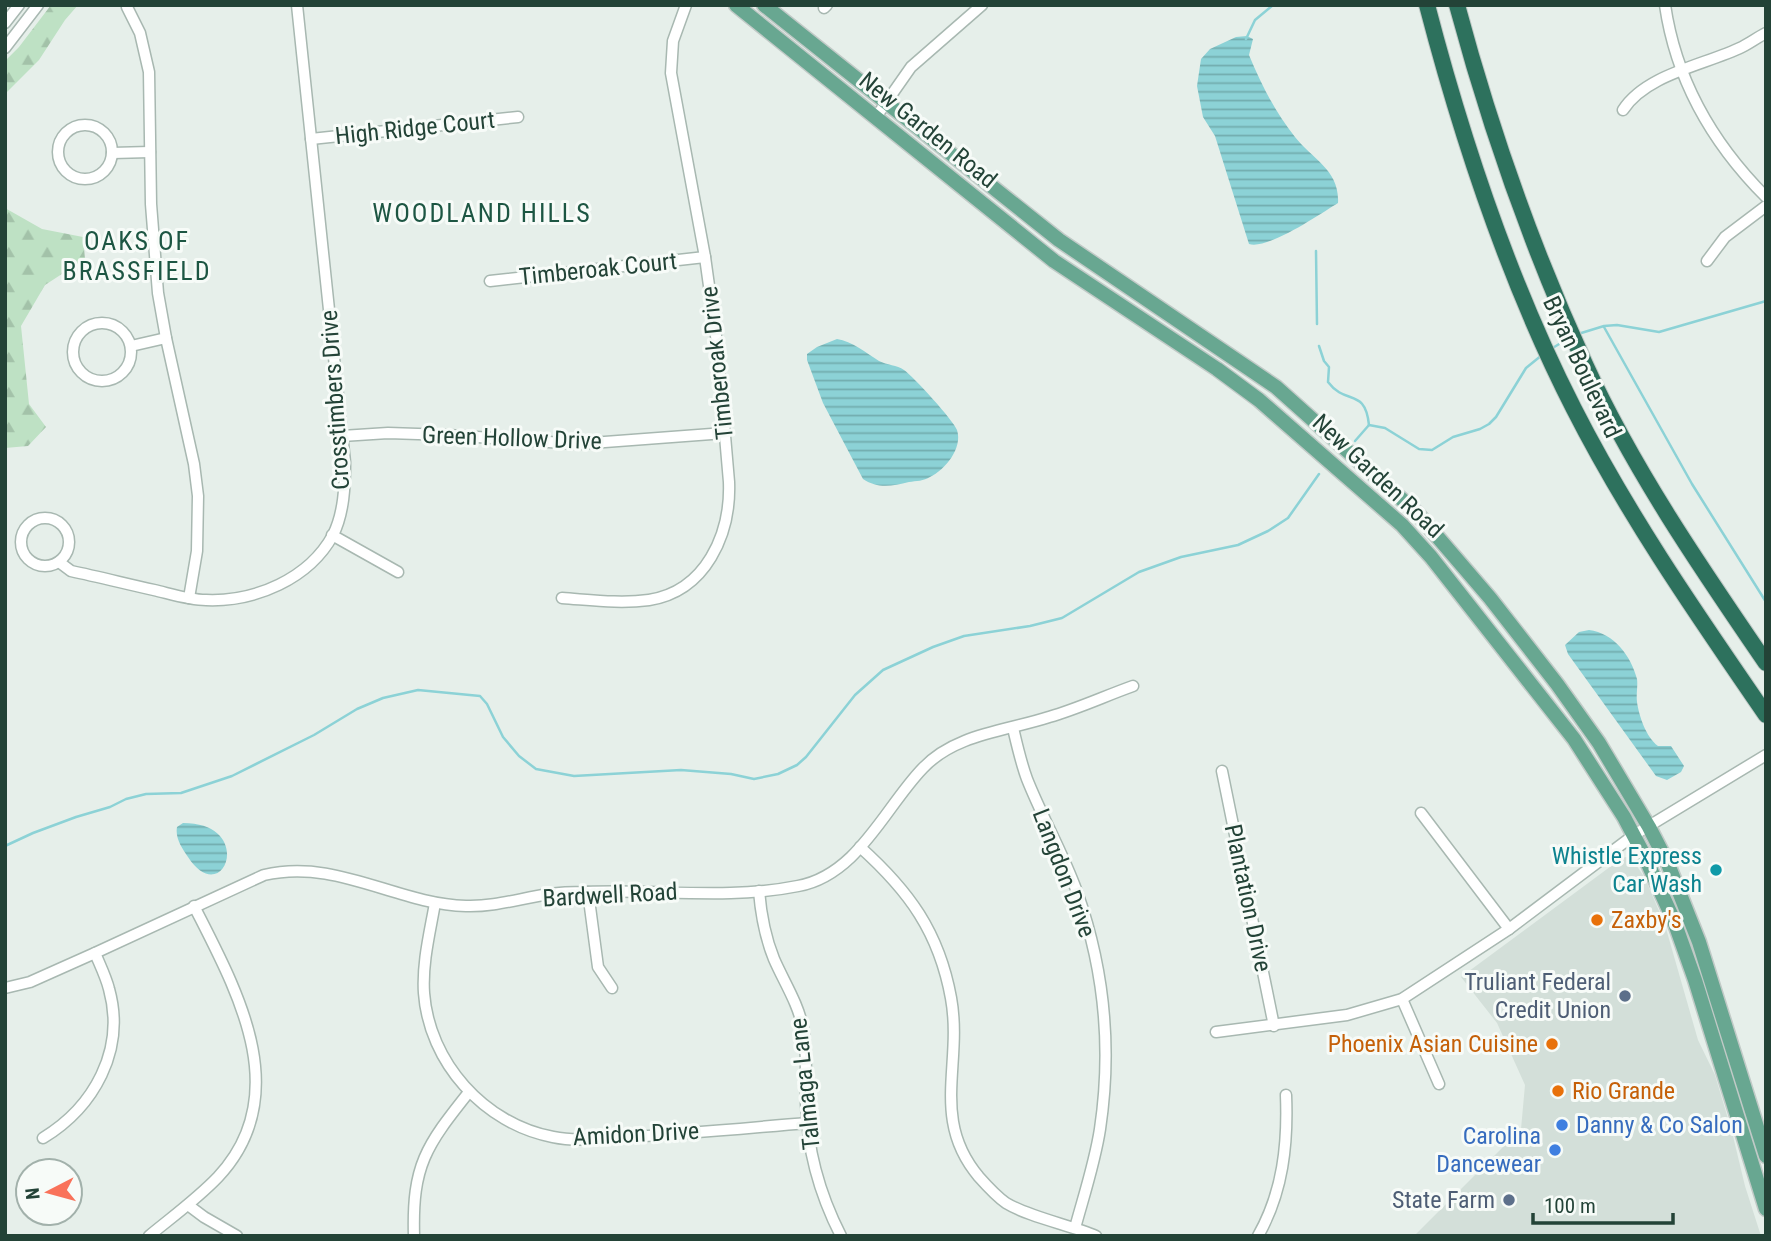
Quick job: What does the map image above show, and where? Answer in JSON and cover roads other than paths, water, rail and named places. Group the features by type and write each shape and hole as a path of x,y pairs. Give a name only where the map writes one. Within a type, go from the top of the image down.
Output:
{"highway":[{"name":"Bryan Boulevard","path":"1427,5 1457,112 1490,211 1531,314 1573,407 1653,548 1766,715"},
{"name":"Bryan Boulevard","path":"1457,5 1511,182 1545,273 1586,365 1618,428 1693,556 1766,663"}],"main road":[{"name":"New Garden Road","path":"736,5 1054,261 1259,400 1402,525 1432,557 1574,739 1634,835 1674,921 1712,1032 1766,1209"},
{"name":"New Garden Road","path":"764,5 1059,240 1276,387 1417,513 1490,598 1546,670 1599,743 1649,827 1668,864 1696,934 1766,1156"},
{"path":"924,156 935,141"},
{"path":"1119,306 1137,311 1157,322 1164,318 1165,313"},
{"path":"1166,336 1174,330 1191,339 1209,342"},
{"path":"1217,369 1227,371 1252,386 1257,383 1259,376"},
{"path":"1495,636 1500,632 1506,633 1524,654 1546,670"}],"street":[{"path":"5,23 19,5"},
{"path":"5,48 38,5"},
{"name":"Crosstimbers Drive","path":"59,562 71,571 189,598 225,600 245,597 287,581 306,565 332,535 344,499 345,471 297,5"},
{"name":"Timberoak Drive","path":"562,598 628,602 650,600 672,592 701,572 711,560 727,523 730,504 718,343 671,73 673,41 686,5"},
{"path":"876,117 911,67 982,5"},
{"path":"1665,5 1668,26 1689,91 1724,149 1742,173 1766,197"},
{"path":"126,6 140,33 148,64 153,248 166,338 193,457 198,496 197,551 189,598"},
{"path":"1623,110 1645,87 1742,47 1766,33"},
{"name":"High Ridge Court","path":"311,139 518,117"},
{"path":"85,126 102,132 112,153 106,170 96,177 85,179 68,174 58,153 61,141 68,132 85,126"},
{"path":"112,153 150,152"},
{"path":"1707,261 1725,237 1766,206"},
{"name":"Timberoak Court","path":"490,281 705,257"},
{"path":"93,324 113,324 121,329 131,346 131,355 125,370 118,376 102,381 86,376 80,370 73,354 78,335 93,324"},
{"path":"131,346 166,338"},
{"name":"Green Hollow Drive","path":"342,436 388,433 448,435 578,444 725,433"},
{"name":"Crosstimbers Drive","path":"47,518 55,520 66,532 68,548 59,562 37,565 25,556 21,541 26,527 32,522 47,518"},
{"path":"332,535 398,572"},
{"name":"Bardwell Road","path":"5,988 30,982 264,875 286,870 312,870 352,878 435,903 467,906 506,904 550,894 759,891 803,885 833,871 860,847 922,768 939,754 978,736 1051,717 1133,686"},
{"name":"Langdon Drive","path":"1013,728 1026,775 1076,890 1100,974 1106,1049 1104,1088 1093,1160 1076,1228"},
{"path":"1216,1032 1347,1015 1402,999 1509,929 1634,835 1766,755"},
{"name":"Plantation Drive","path":"1222,771 1274,1026"},
{"path":"1421,813 1509,929"},
{"path":"860,847 891,874 915,906 940,957 955,1028 951,1119 961,1150 970,1167 1007,1203 1096,1236"},
{"name":"Talmaga Lane","path":"759,891 766,934 803,1026 806,1045 807,1123 813,1158 823,1195 841,1236"},
{"path":"588,892 598,967 612,988"},
{"name":"Amidon Drive","path":"435,903 425,963 424,992 428,1016 436,1042 447,1064 469,1092 493,1112 525,1128 552,1137 590,1140 807,1123"},
{"path":"149,1236 218,1177 238,1149 251,1116 256,1085 255,1057 243,1010 194,906"},
{"path":"43,1138 60,1128 79,1110 95,1089 107,1064 113,1040 113,1014 109,990 95,953"},
{"path":"1402,999 1439,1084"},
{"path":"414,1236 413,1202 423,1159 436,1133 469,1092"},
{"path":"1258,1236 1273,1205 1285,1162 1286,1095"},
{"path":"188,1205 237,1236"}],"water":[{"path":"1247,36 1253,39 1249,55 1275,108 1295,137 1330,173 1335,182 1338,203 1281,237 1258,244 1249,244 1215,136 1203,117 1197,86 1201,59 1210,49 1236,37"},
{"path":"837,339 853,345 879,361 904,370 954,425 958,437 955,451 947,464 936,474 923,480 891,485 874,484 863,479 823,403 807,360 807,354 817,347"},
{"path":"1589,630 1614,641 1626,654 1637,679 1637,702 1644,726 1658,746 1671,746 1684,766 1681,772 1667,780 1656,776 1568,654 1565,645 1579,632"},
{"path":"183,823 206,827 220,836 226,848 226,860 221,870 212,874 201,871 188,857 177,835 177,827"}],"waterway":[{"path":"1246,39 1255,20 1273,5"},
{"path":"1316,251 1317,324"},
{"path":"1578,334 1617,325 1659,332 1766,301"},
{"path":"1604,327 1692,484 1766,602"},
{"path":"1551,349 1569,338"},
{"path":"1319,346 1329,367 1328,382 1341,394 1359,401 1367,413 1369,425"},
{"path":"1369,425 1385,428 1419,449 1432,450 1453,437 1489,424 1526,368 1542,355"},
{"path":"1355,441 1369,425"},
{"path":"5,846 126,799 146,794 181,793 232,776 314,735 357,709 383,698 418,690 480,696 487,704 503,737 519,756 536,769 574,776 681,770 731,774 754,779 778,774 797,765 806,757 855,695 883,670 964,636 1062,618 1139,572 1181,557 1238,545 1288,518 1319,474"}],"place":[{"name":"Whistle Express Car Wash","path":"1716,870"},
{"name":"Zaxby's","path":"1597,920"},
{"name":"Truliant Federal Credit Union","path":"1625,996"},
{"name":"Phoenix Asian Cuisine","path":"1552,1044"},
{"name":"Rio Grande","path":"1558,1091"},
{"name":"Danny & Co Salon","path":"1562,1125"},
{"name":"Carolina Dancewear","path":"1555,1150"},
{"name":"State Farm","path":"1509,1200"}],"district":[{"name":"WOODLAND HILLS","path":"482,213"},
{"name":"OAKS OF BRASSFIELD","path":"137,256"}]}
